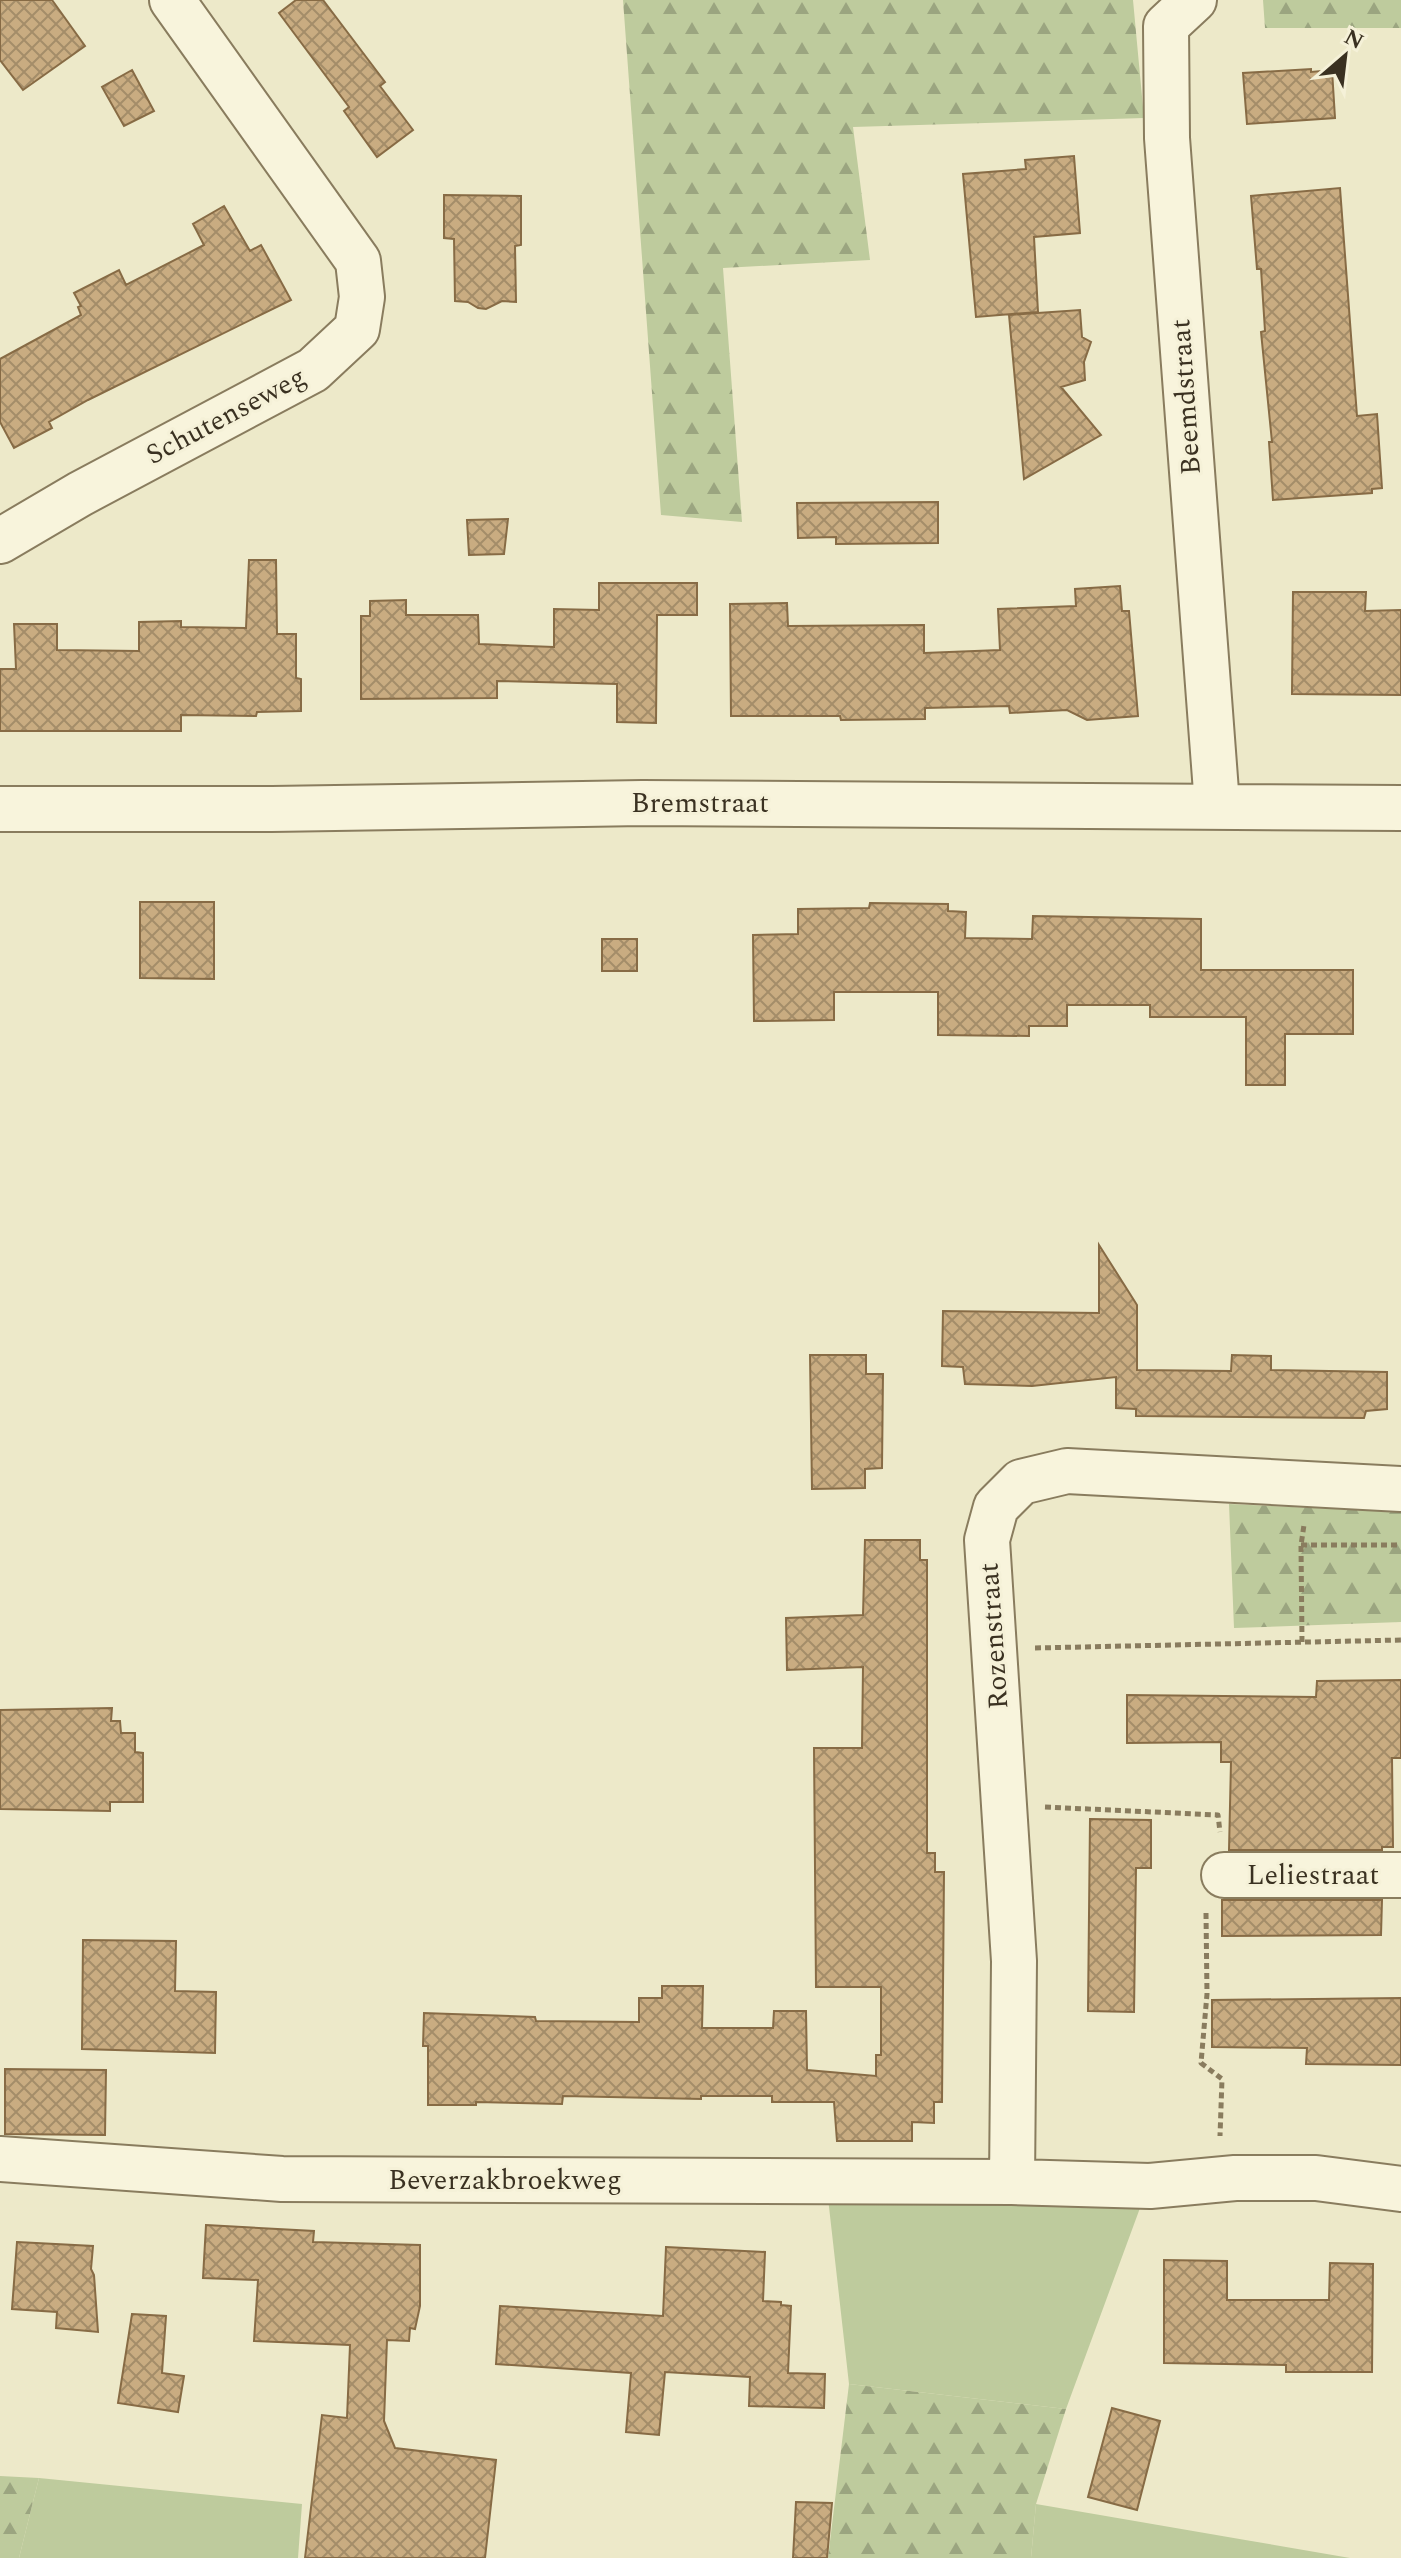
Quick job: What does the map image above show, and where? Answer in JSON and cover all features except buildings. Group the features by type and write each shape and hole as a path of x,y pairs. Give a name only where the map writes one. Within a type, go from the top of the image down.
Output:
{"street":[{"name":"Schutenseweg","path":"0,541 80,494 313,370 357,329 362,297 358,261 172,0"},
{"name":"Beemdstraat","path":"1194,0 1166,26 1167,138 1217,805"},
{"name":"Bremstraat","path":"0,809 272,809 642,803 1401,808"},
{"name":"Rozenstraat","path":"1012,2182 1014,1961 987,1540 996,1507 1021,1482 1067,1471 1401,1489"},
{"name":"Leliestraat","path":"1224,1875 1401,1875"},
{"name":"Beverzakbroekweg","path":"0,2159 282,2179 1012,2182 1150,2186 1235,2178 1316,2178 1401,2189"}],"path":[{"path":"1302,1642 1301,1545 1310,1484"},
{"path":"1301,1545 1401,1545"},
{"path":"994,1649 1401,1640"},
{"path":"1004,1806 1218,1815 1224,1875 1206,1909 1207,1994 1201,2063 1222,2079 1220,2148"}],"green space":[{"path":"623,0 1133,0 1144,118 853,127 870,260 723,268 742,522 661,515"},
{"path":"1263,0 1401,0 1401,28 1265,28"},
{"path":"1229,1504 1401,1512 1401,1622 1234,1628"},
{"path":"828,2198 1140,2208 1066,2409 849,2384"},
{"path":"849,2384 1066,2409 1036,2504 1031,2558 828,2558"},
{"path":"0,2476 39,2478 19,2558 0,2558"},
{"path":"39,2478 302,2504 298,2558 19,2558"},
{"path":"1036,2504 1350,2558 1031,2558"}]}
